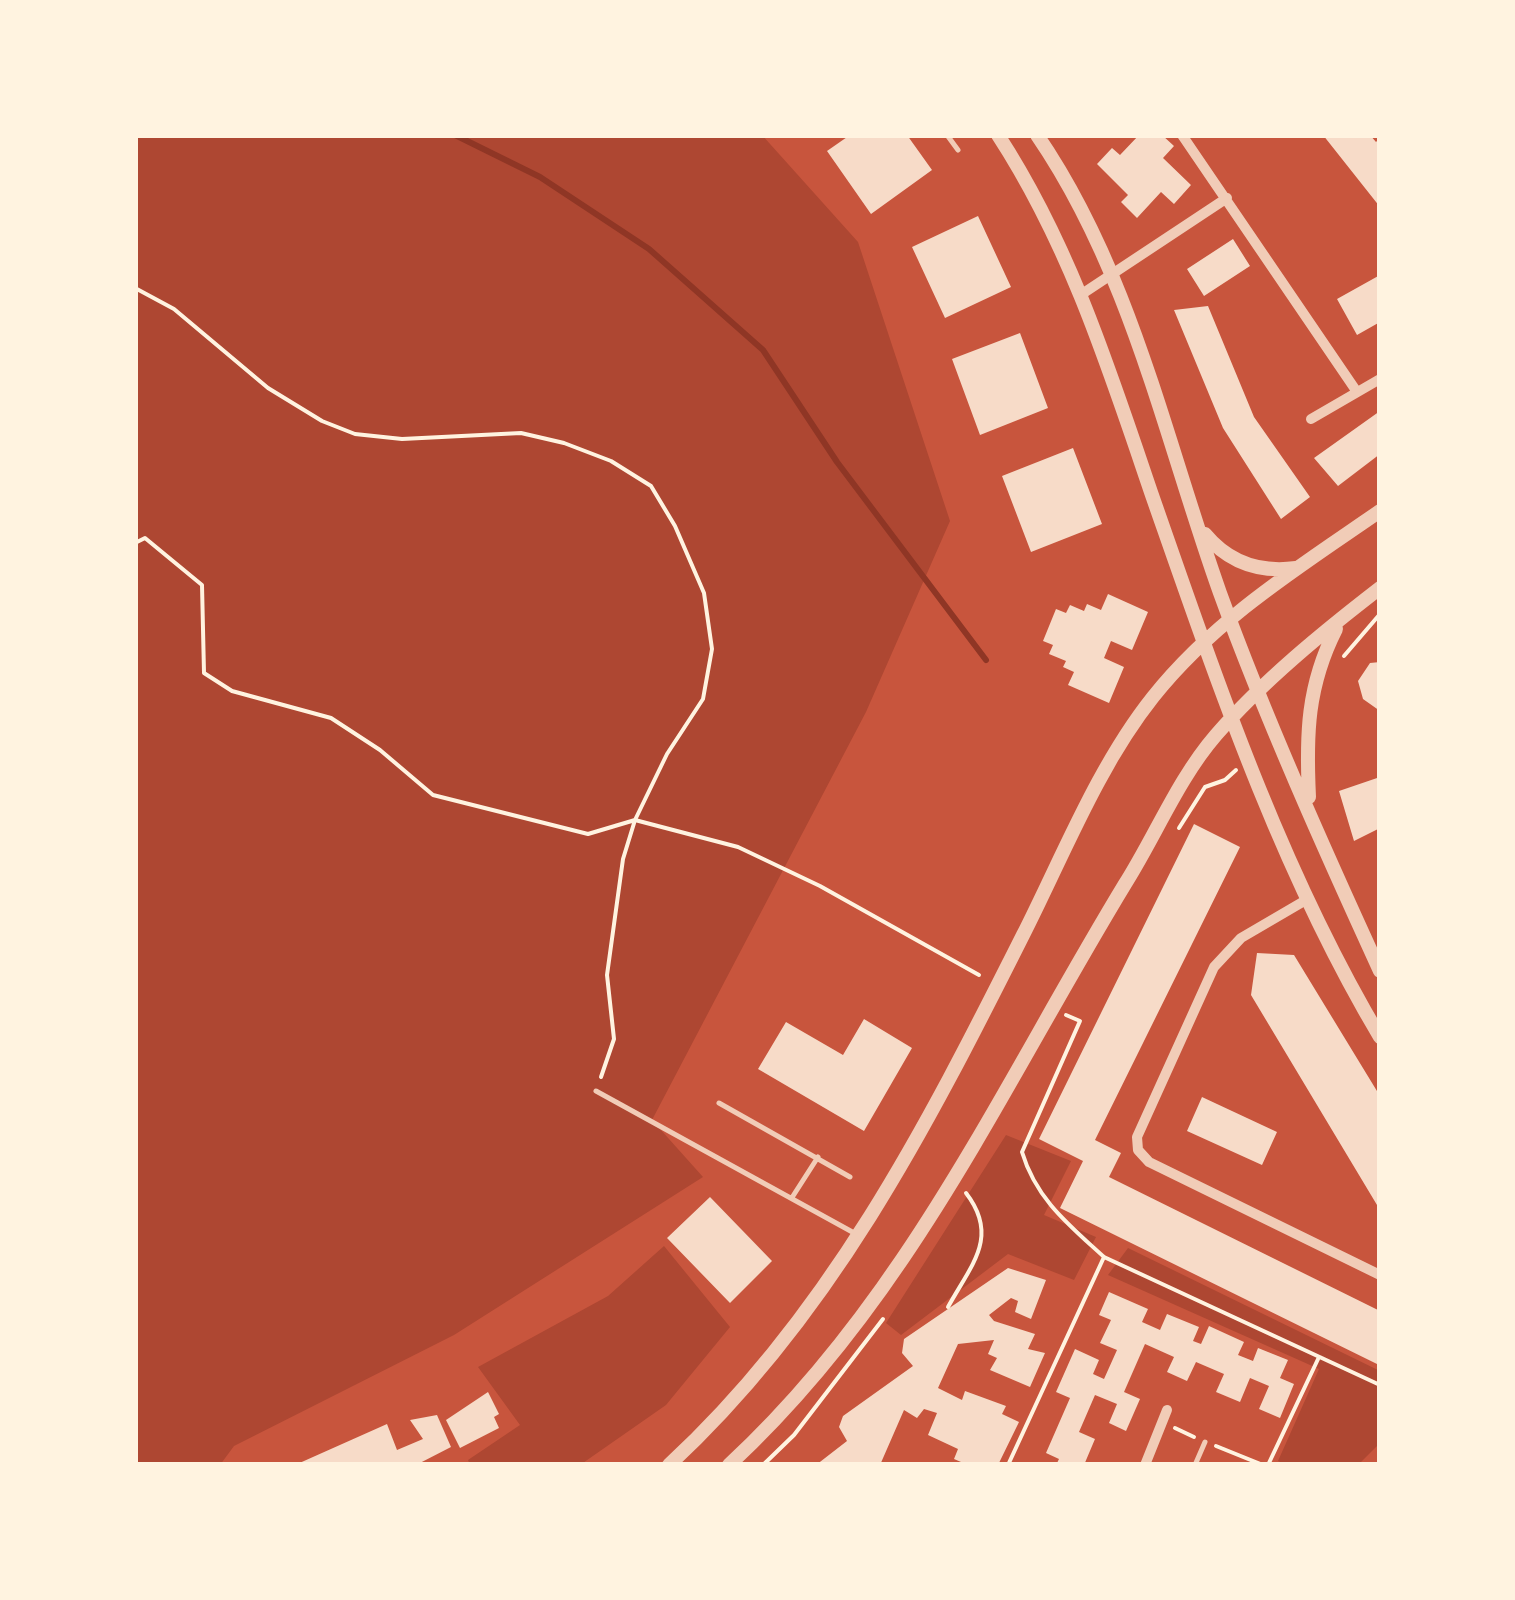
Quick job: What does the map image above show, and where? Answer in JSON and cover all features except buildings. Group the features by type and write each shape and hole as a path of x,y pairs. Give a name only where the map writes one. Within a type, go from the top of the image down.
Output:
{"street":[{"path":"998,135 1040,203 1082,294 1232,718 1306,900 1380,1037"},
{"path":"1037,135 1077,202 1112,276 1230,618 1380,972"},
{"path":"1182,135 1357,392"},
{"path":"1082,294 1227,198"},
{"path":"1311,419 1380,379"},
{"path":"670,1465 757,1376 860,1237 951,1079 1110,763 1153,697 1230,618 1380,511"},
{"path":"1199,527 1216,546 1243,564 1270,570 1297,568"},
{"path":"729,1465 809,1382 882,1289 956,1181 1187,775 1260,690 1380,588"},
{"path":"1310,808 1308,705 1316,674 1340,622"},
{"path":"1306,900 1241,938 1214,967 1136,1137 1138,1150 1148,1162 1380,1276"},
{"path":"1145,1465 1167,1410"}],"lane":[{"path":"947,135 958,150"},
{"path":"596,1091 793,1196 860,1237"},
{"path":"719,1103 850,1177"},
{"path":"793,1196 818,1157"},
{"path":"1196,1465 1205,1442"}],"path":[{"path":"135,288 174,308 268,388 322,421 355,434 402,439 521,433 611,461 651,486 676,526 704,593 712,649 702,699 667,754 635,820 624,859 607,975 614,1040 596,1091"},
{"path":"135,543 145,538 202,585 204,672 232,691 331,718 380,750 433,794 588,834 635,820 738,847 820,886 979,976"},
{"path":"1337,669 1380,614"},
{"path":"1176,833 1204,787 1224,780 1248,757"},
{"path":"1058,1031 1074,1000"},
{"path":"1066,1015 1080,1021 1022,1152 1029,1176 1050,1208 1104,1257 1380,1385"},
{"path":"948,1307 982,1243 983,1223 966,1193 956,1208"},
{"path":"1008,1465 1104,1257"},
{"path":"763,1465 818,1406 891,1308"},
{"path":"1268,1465 1319,1357"}],"shaded area":[{"path":"135,135 762,135 858,242 950,521 866,712 652,1120 703,1177 454,1335 234,1446 220,1465 135,1465"},
{"path":"1006,1135 1071,1161 1044,1215 1096,1237 1074,1280 1008,1254 901,1335 886,1323"},
{"path":"664,1246 730,1327 666,1405 580,1465 470,1465 468,1460 520,1425 478,1367 608,1296"},
{"path":"1128,1248 1380,1371 1380,1443 1358,1465 1287,1465 1278,1461 1319,1369 1108,1275"}],"waterway":[{"path":"455,135 540,177 649,249 763,350 837,462 986,660"}]}
